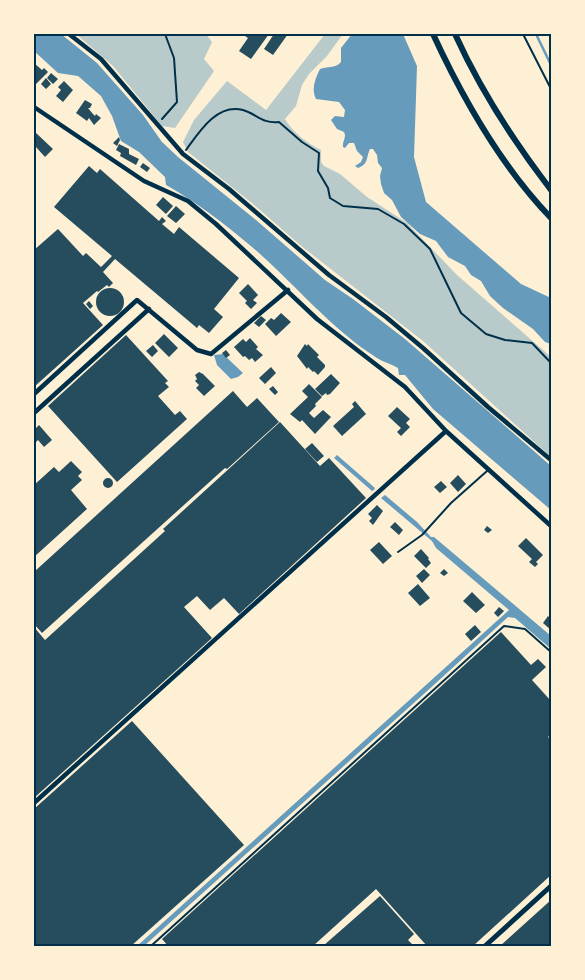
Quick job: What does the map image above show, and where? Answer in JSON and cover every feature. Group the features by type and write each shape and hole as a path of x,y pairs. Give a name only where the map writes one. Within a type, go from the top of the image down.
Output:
{"main road":[{"path":"433,34 463,93 498,150 524,187 551,218"},
{"path":"455,34 477,78 513,137 551,190"}],"street":[{"path":"69,34 100,60 183,154 229,189 329,275 401,329 488,407 551,460"},
{"path":"34,106 144,181 188,201 216,224 318,319 405,387 446,431 551,526"},
{"path":"34,394 138,300 196,350 211,354 288,290"},
{"path":"34,413 149,309"},
{"path":"34,804 446,431"},
{"path":"485,946 551,886"}],"lane":[{"path":"523,34 551,89"},
{"path":"398,552 422,535 451,503 489,469"},
{"path":"151,946 504,626 525,629 551,652"}],"path":[{"path":"158,124 177,102 174,58 165,34"},
{"path":"183,154 204,124 225,110 242,109 269,123 279,122 302,142 319,153 318,171 328,188 330,198 342,206 378,209 404,224 430,249 461,313 486,334 505,340 532,342 551,363"}],"shaded area":[{"path":"76,34 206,34 212,42 204,59 214,71 175,128 162,126 113,66"},
{"path":"325,34 343,34 327,56 309,74 302,85 296,106 285,119 301,137 321,150 321,162 324,166 340,174 367,197 407,223 457,275 551,357 551,457 423,341 300,245 253,204 188,152 183,142 194,120 227,81 266,110"}],"water":[{"path":"34,34 61,34 97,63 143,115 162,142 178,157 256,220 325,280 405,339 551,466 551,510 433,409 405,375 399,375 398,368 379,359 360,346 328,319 242,238 199,206 166,185 165,177 139,152 121,141 112,116 101,96 78,76 58,73 34,51"},
{"path":"352,34 403,34 417,66 414,157 426,202 521,284 551,298 551,344 545,342 533,329 503,308 490,296 481,281 471,275 465,266 448,257 436,241 420,234 401,217 392,200 384,193 380,176 382,168 373,149 370,149 367,160 362,166 358,168 355,166 361,162 363,157 357,151 354,143 349,143 345,148 343,147 344,132 337,129 331,120 335,116 344,117 345,110 339,102 316,99 314,92 315,80 320,69 334,66 341,62 341,48"},
{"path":"223,354 243,373 231,379 217,365 214,355"},
{"path":"337,455 375,488 374,490 372,491 334,458"},
{"path":"385,495 417,522 431,537 434,537 551,636 551,649 515,618 508,617 144,946 137,946 509,610 381,498"}],"building":[{"path":"242,34 269,34 251,59 239,51 248,38"},
{"path":"274,34 288,34 273,55 264,49"},
{"path":"34,63 42,70 44,68 48,72 35,85 34,84"},
{"path":"51,73 58,79 53,84 47,78"},
{"path":"46,78 51,84 46,89 41,84"},
{"path":"64,81 73,90 63,102 56,96 61,90 58,87"},
{"path":"85,100 92,104 88,108 93,114 101,118 94,125 89,118 87,121 76,113"},
{"path":"35,132 53,149 45,157 36,147 34,148"},
{"path":"119,137 120,140 117,146 113,143"},
{"path":"119,144 129,149 129,154 139,159 136,165 120,156 121,153 116,150"},
{"path":"143,163 150,168 147,172 140,167"},
{"path":"89,166 97,173 100,169 159,221 162,217 166,221 162,224 174,234 179,227 239,278 214,309 223,317 209,333 199,325 197,328 115,259 103,272 113,283 109,287 107,285 97,291 83,303 103,325 34,387 34,250 58,229 83,256 86,253 101,267 112,256 54,207"},
{"path":"163,197 173,206 166,214 156,205"},
{"path":"176,206 185,214 176,223 167,216"},
{"path":"248,284 258,295 253,300 257,303 251,309 245,303 247,301 239,293"},
{"path":"110,288 120,292 124,302 120,312 110,316 100,312 96,302 100,292"},
{"path":"89,301 93,306 90,309 86,304"},
{"path":"281,313 291,322 276,336 265,324 271,318 274,320"},
{"path":"261,316 266,320 259,327 254,323"},
{"path":"164,334 178,348 169,357 155,343"},
{"path":"126,335 168,381 165,383 169,387 158,396 175,415 180,411 187,419 117,482 48,406"},
{"path":"250,338 258,347 256,349 263,355 255,362 252,358 249,360 245,356 243,357 234,347 243,339 246,342"},
{"path":"305,344 307,346 308,344 319,355 317,357 325,365 318,375 308,367 307,369 297,356"},
{"path":"153,345 158,351 152,357 146,351"},
{"path":"226,350 230,355 226,358 222,353"},
{"path":"271,367 276,373 265,384 259,378"},
{"path":"199,372 215,386 204,396 196,388 199,385 195,381 197,379 195,375"},
{"path":"331,374 340,383 330,394 327,395 326,393 322,396 315,389"},
{"path":"309,384 322,397 309,413 314,418 323,410 331,417 315,434 302,420 300,422 290,414 308,397 302,391"},
{"path":"273,386 278,392 275,395 269,389"},
{"path":"233,391 247,407 257,398 279,422 227,469 225,468 42,633 34,624 34,572"},
{"path":"355,401 366,414 342,436 333,426 354,407 352,404"},
{"path":"397,407 410,419 406,423 410,427 401,436 397,432 401,428 388,416"},
{"path":"280,422 320,466 329,458 366,498 239,614 224,598 210,610 197,596 184,607 212,638 34,798 34,627 45,640 165,531 163,529"},
{"path":"39,425 52,440 44,447 38,440 35,443 34,441 34,430"},
{"path":"312,443 324,456 317,462 305,449"},
{"path":"71,461 82,472 78,476 82,480 71,490 87,509 34,557 34,485 54,467 59,472"},
{"path":"458,475 466,484 458,492 450,483"},
{"path":"108,478 113,483 108,488 103,483"},
{"path":"441,481 447,487 440,493 434,487"},
{"path":"377,505 383,511 373,525 369,521 372,518 368,514"},
{"path":"395,522 403,530 399,535 390,527"},
{"path":"487,526 492,530 488,533 484,530"},
{"path":"526,538 543,555 536,562 538,564 535,567 529,562 532,559 518,546"},
{"path":"379,542 392,556 383,564 370,550"},
{"path":"421,549 431,563 426,568 414,556"},
{"path":"424,569 430,575 422,583 416,576"},
{"path":"444,569 448,573 444,576 440,573"},
{"path":"418,584 430,598 420,606 408,593"},
{"path":"472,592 485,605 476,613 463,601"},
{"path":"499,607 504,611 498,617 494,613"},
{"path":"548,616 551,619 551,630 543,623"},
{"path":"475,625 481,632 471,641 465,634"},
{"path":"501,632 531,665 538,659 546,667 532,680 551,701 551,734 548,737 551,740 551,875 473,946 427,946 376,889 313,946 168,946 162,939"},
{"path":"132,721 244,845 131,946 34,946 34,809"},
{"path":"380,896 414,934 408,940 414,946 323,946"},
{"path":"551,900 551,946 500,946"}],"waterway":[{"path":"536,34 551,65"}]}
